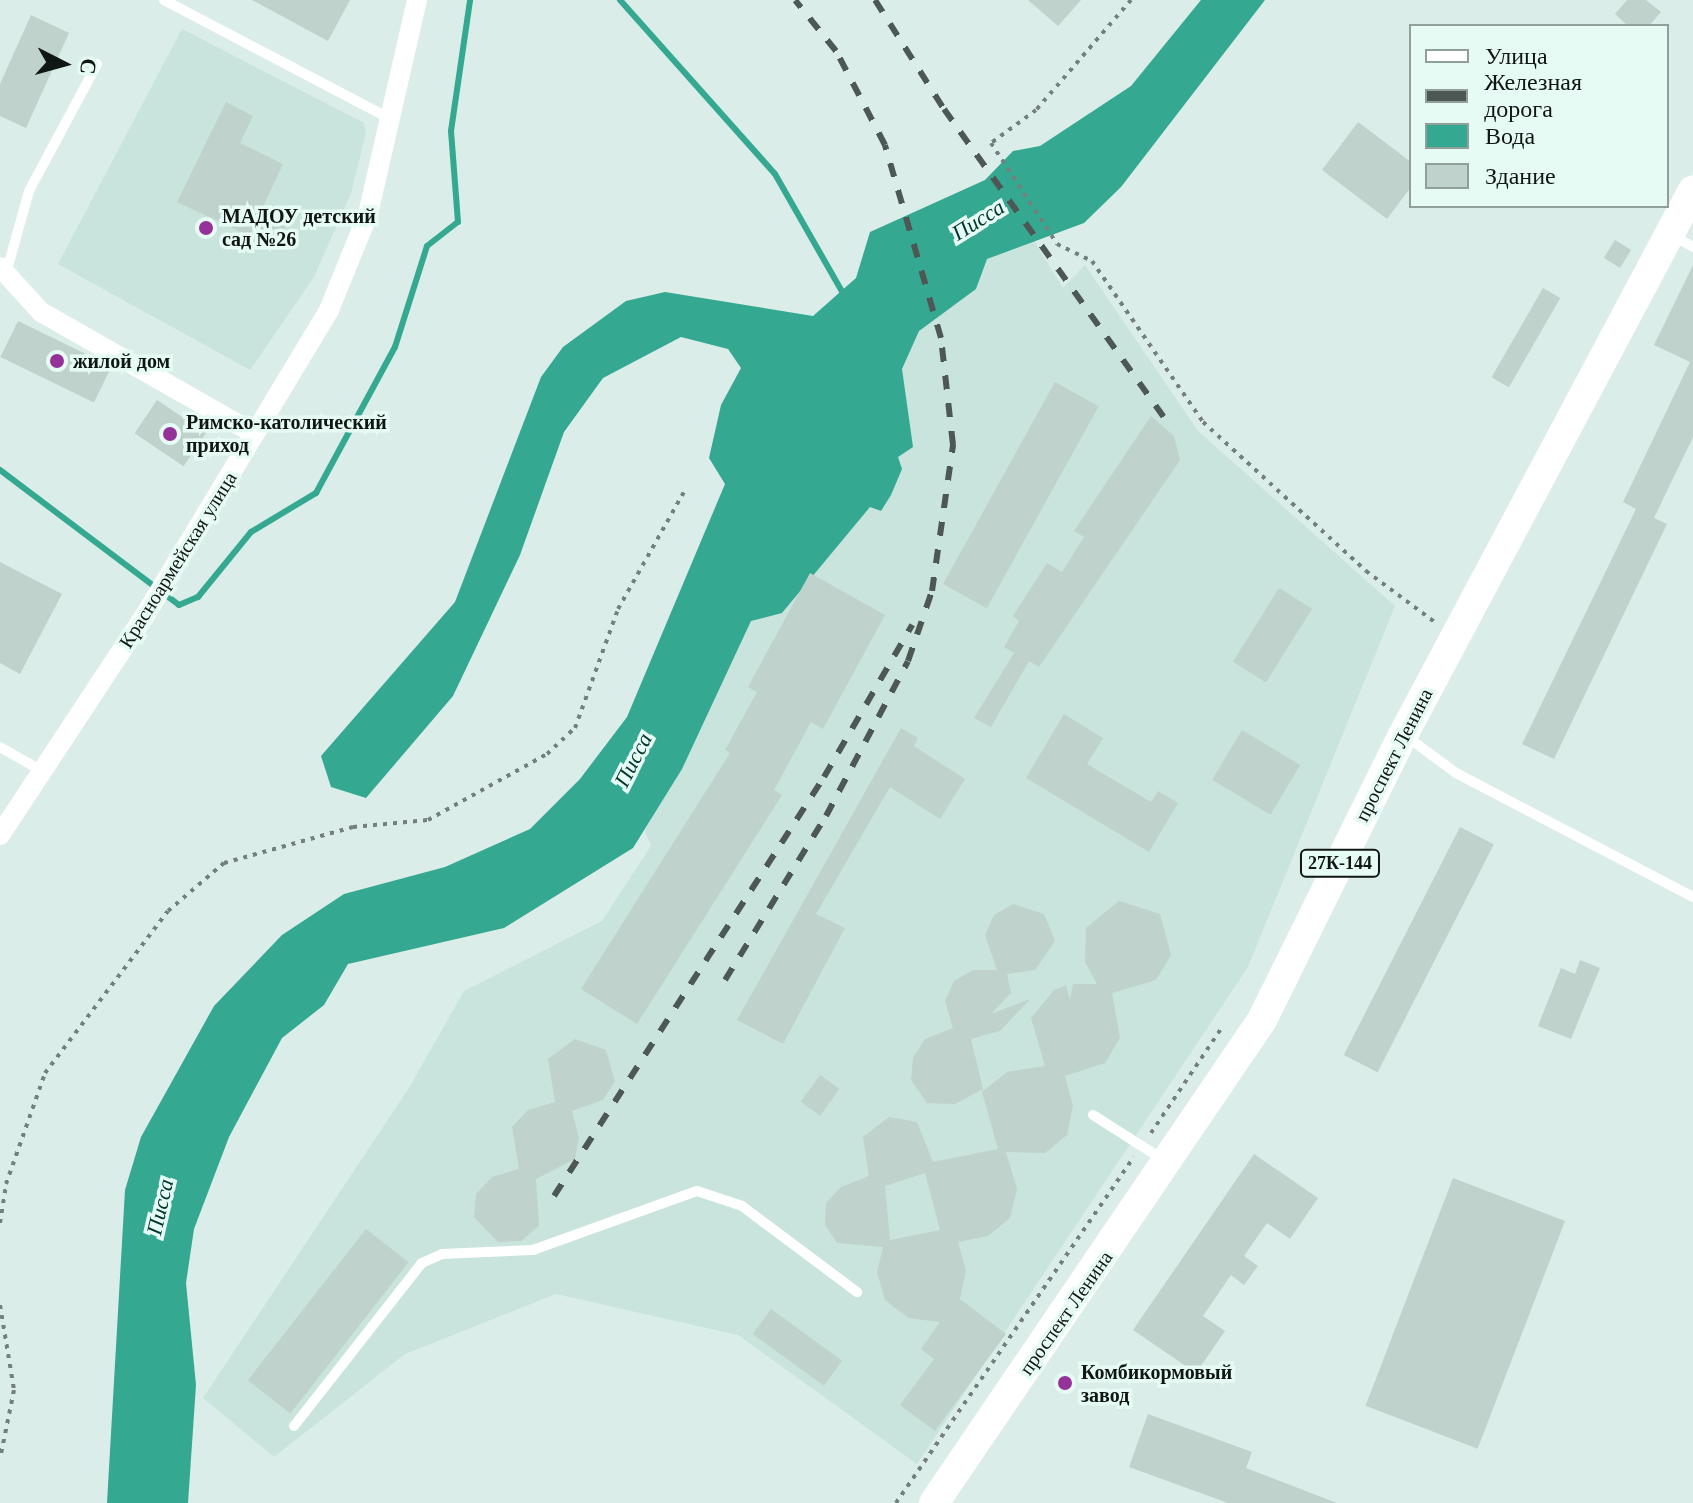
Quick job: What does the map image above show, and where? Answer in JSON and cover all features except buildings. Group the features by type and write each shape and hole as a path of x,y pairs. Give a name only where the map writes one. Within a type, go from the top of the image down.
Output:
{"main road":[{"name":"проспект Ленина","path":"934,1503 1169,1164 1262,1020 1454,637 1680,240 1693,190"}],"street":[{"name":"Красноармейская улица","path":"0,835 255,434 356,254 391,119 417,0"},
{"path":"4,269 41,312 255,434"}],"lane":[{"path":"164,0 391,119"},
{"path":"4,269 29,191 97,64"},
{"path":"1403,735 1456,773 1693,897"},
{"path":"0,747 42,771"},
{"path":"1093,1115 1169,1164"},
{"path":"294,1426 422,1263 442,1254 533,1250 697,1191 742,1206 857,1292"}],"path":[{"path":"1131,0 1036,110 991,143 1057,244 1092,261 1203,422 1366,571 1454,637"},
{"path":"0,1223 6,1184 45,1073 168,911 224,863 353,827 428,820 547,754 575,728 618,609 684,492"},
{"path":"896,1503 1221,1029"},
{"path":"0,1305 14,1390 0,1459"}],"shaded area":[{"name":"МАДОУ детский сад №26","path":"182,29 364,123 366,133 351,193 314,277 250,370 58,264"},
{"path":"1033,239 1063,288 1085,265 1198,431 1395,606 1248,967 917,1464 738,1335 556,1294 405,1354 274,1457 203,1398 409,1088 464,991 602,921 651,846 645,831 751,621 782,613 870,507 881,511 898,457 902,369 919,330 976,289 987,259"}],"water":[{"name":"Писса","path":"1201,0 1265,0 1121,187 1084,223 987,259 976,289 919,331 902,369 913,447 898,457 902,469 891,495 881,511 870,507 782,613 751,621 682,769 633,848 504,928 348,964 324,1005 282,1038 229,1137 194,1229 186,1283 196,1385 188,1503 107,1503 125,1190 141,1137 214,1006 282,935 344,894 445,867 530,829 580,779 627,717 725,484 709,458 721,405 741,368 728,349 681,337 603,378 564,432 520,555 453,696 366,798 331,787 321,756 455,602 541,377 563,347 626,301 665,292 813,316 856,278 870,232 985,180 1013,151 1040,146 1131,86"}],"waterway":[{"path":"0,470 179,605 198,597 251,532 316,493 395,347 427,246 458,222 451,131 470,0"},
{"path":"620,0 775,174 844,295"}],"railway":[{"path":"725,980 826,816 908,661 932,591 953,445 941,338 885,145 836,51 795,0"},
{"path":"875,0 944,109 1164,417"},
{"path":"554,1196 824,777 912,625"}],"place":[{"name":"МАДОУ детский сад №26","path":"206,228"},
{"name":"жилой дом","path":"57,361"},
{"name":"Римско-католический приход","path":"170,434"},
{"name":"Комбикормовый завод","path":"1065,1383"}]}
